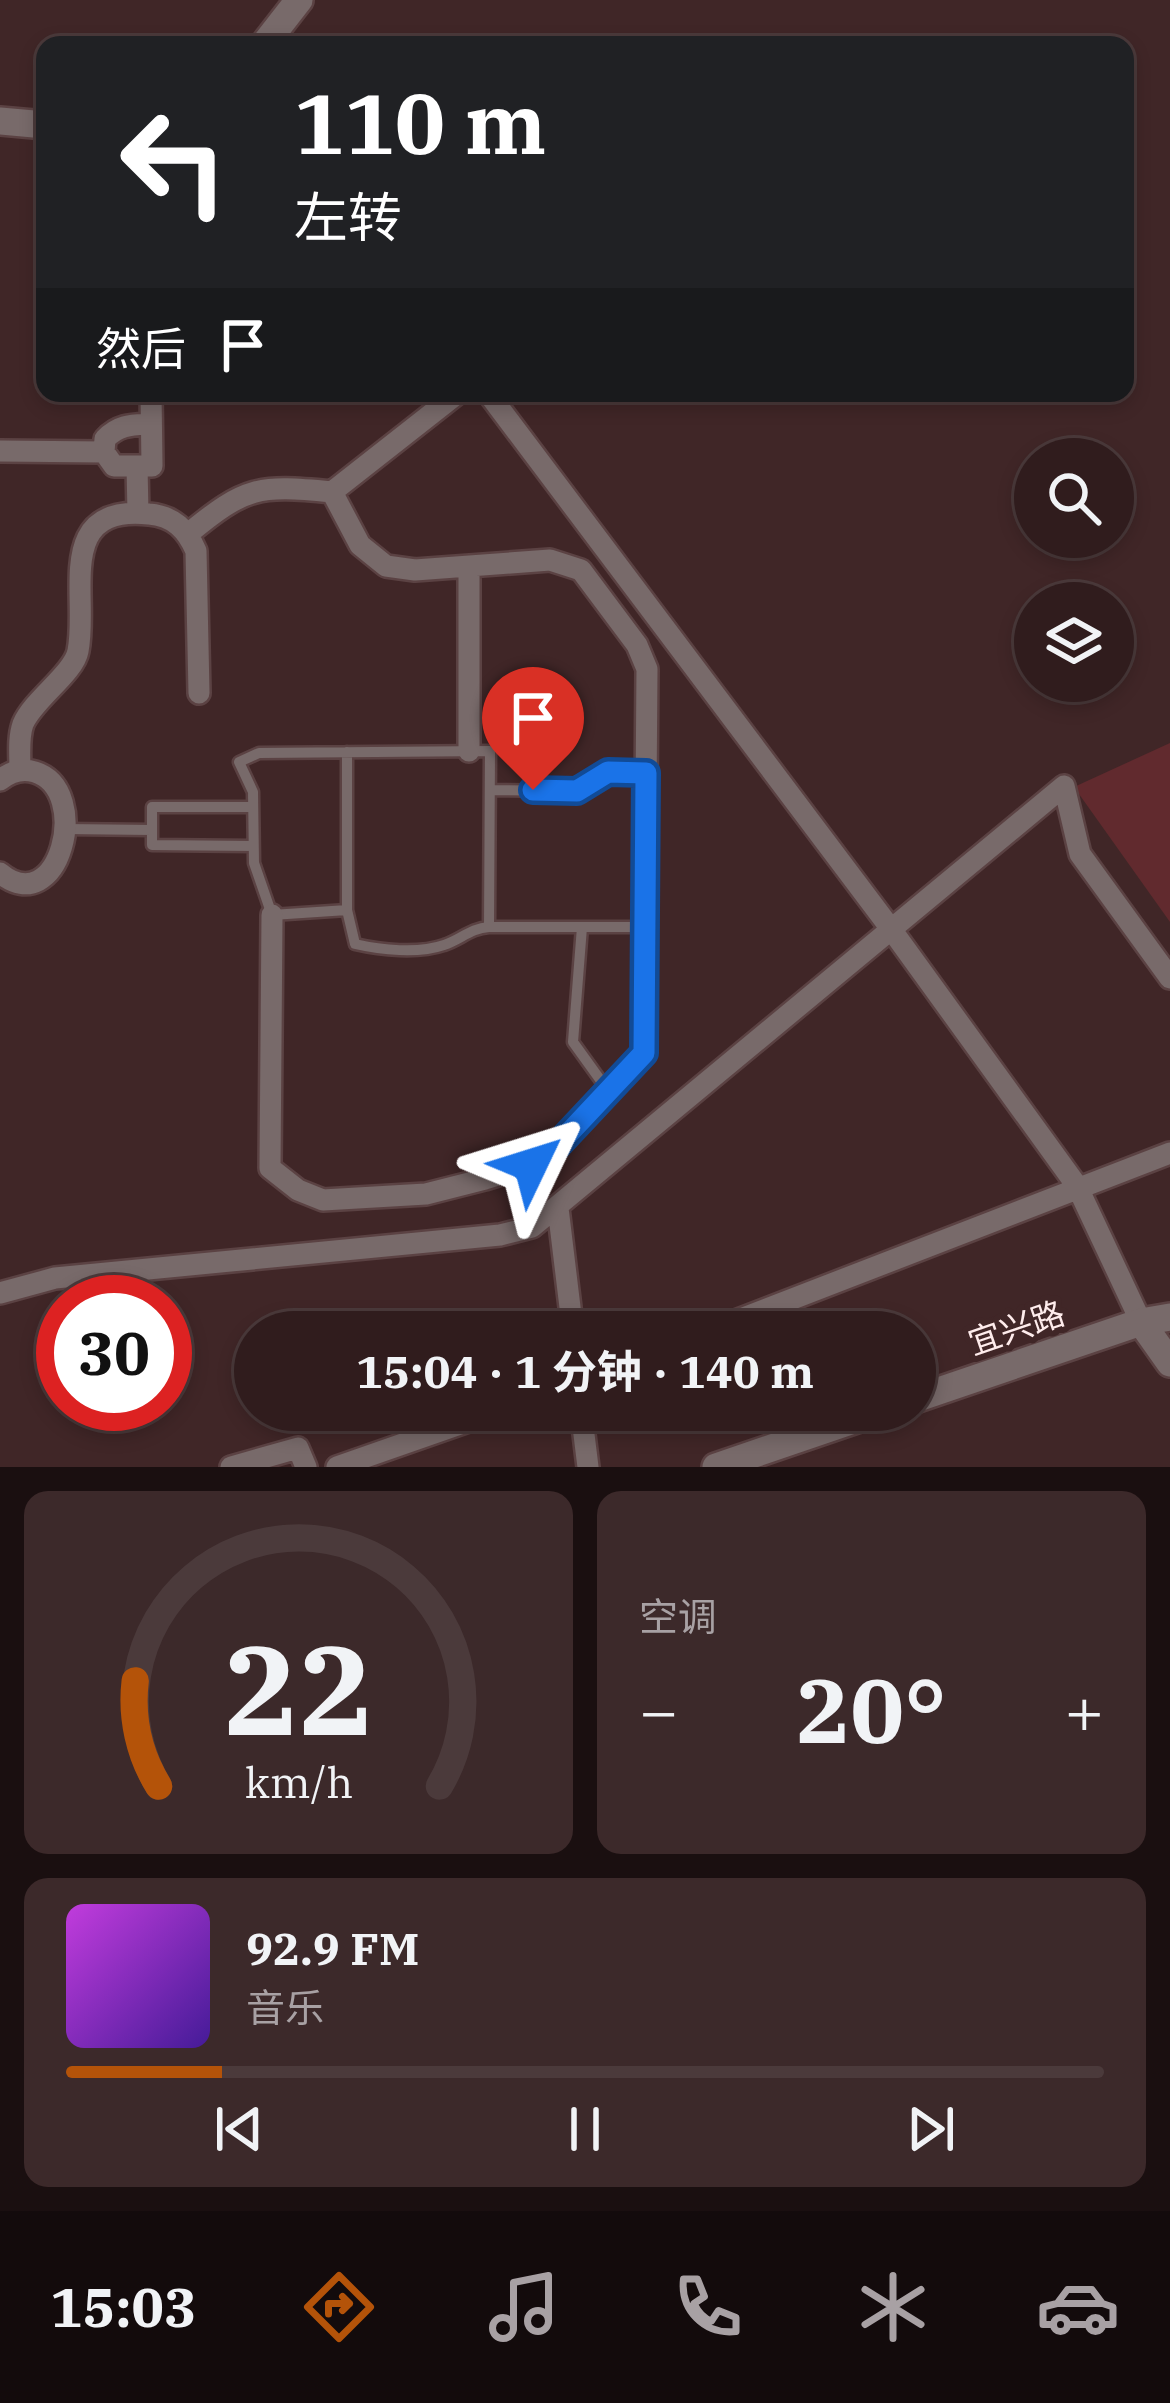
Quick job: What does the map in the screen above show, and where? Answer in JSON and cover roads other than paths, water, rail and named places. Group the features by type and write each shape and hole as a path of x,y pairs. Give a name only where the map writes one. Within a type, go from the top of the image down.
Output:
{"street":[{"path":"271,36 299,0"},
{"path":"0,121 36,124"},
{"path":"151,402 152,424 152,466 114,466 104,452 105,439 112,431 124,425 152,424"},
{"path":"188,534 225,504 258,488 332,492 447,402"},
{"path":"495,402 891,929 1077,1186 1141,1322 1170,1363"},
{"path":"0,451 104,452"},
{"path":"137,466 138,513"},
{"path":"272,915 270,1168 298,1190 323,1200 426,1194 531,1165 553,1150 644,1053 647,669 637,645 581,570 550,560 470,568 386,566 361,545 332,492"},
{"path":"0,873 13,883 32,883 58,861 65,829 62,802 52,783 38,772 10,775 23,723 78,656 80,554 95,528 109,518 138,513 164,517 188,534 196,551 199,693"},
{"path":"469,751 470,568"},
{"path":"0,1292 56,1278 500,1235 532,1227 1064,786 1080,854 1170,978"},
{"path":"760,1311 1170,1153"},
{"path":"558,1208 570,1311"},
{"name":"宜兴路","path":"1141,1322 1170,1302"},
{"name":"宜兴路","path":"936,1392 1141,1322 1170,1317"},
{"path":"337,1467 440,1431"},
{"path":"584,1431 588,1467"},
{"path":"716,1467 821,1431"},
{"path":"231,1467 298,1448 306,1467"}],"lane":[{"path":"347,910 272,915 254,863 253,792 239,762 260,753 490,751 489,927"},
{"path":"347,752 347,910 355,944 442,946 480,927 646,927"},
{"path":"490,790 577,791 608,772 646,773"},
{"path":"254,807 152,807 152,845 254,846"},
{"path":"65,829 152,830"},
{"path":"582,927 573,1042 610,1093"}]}
